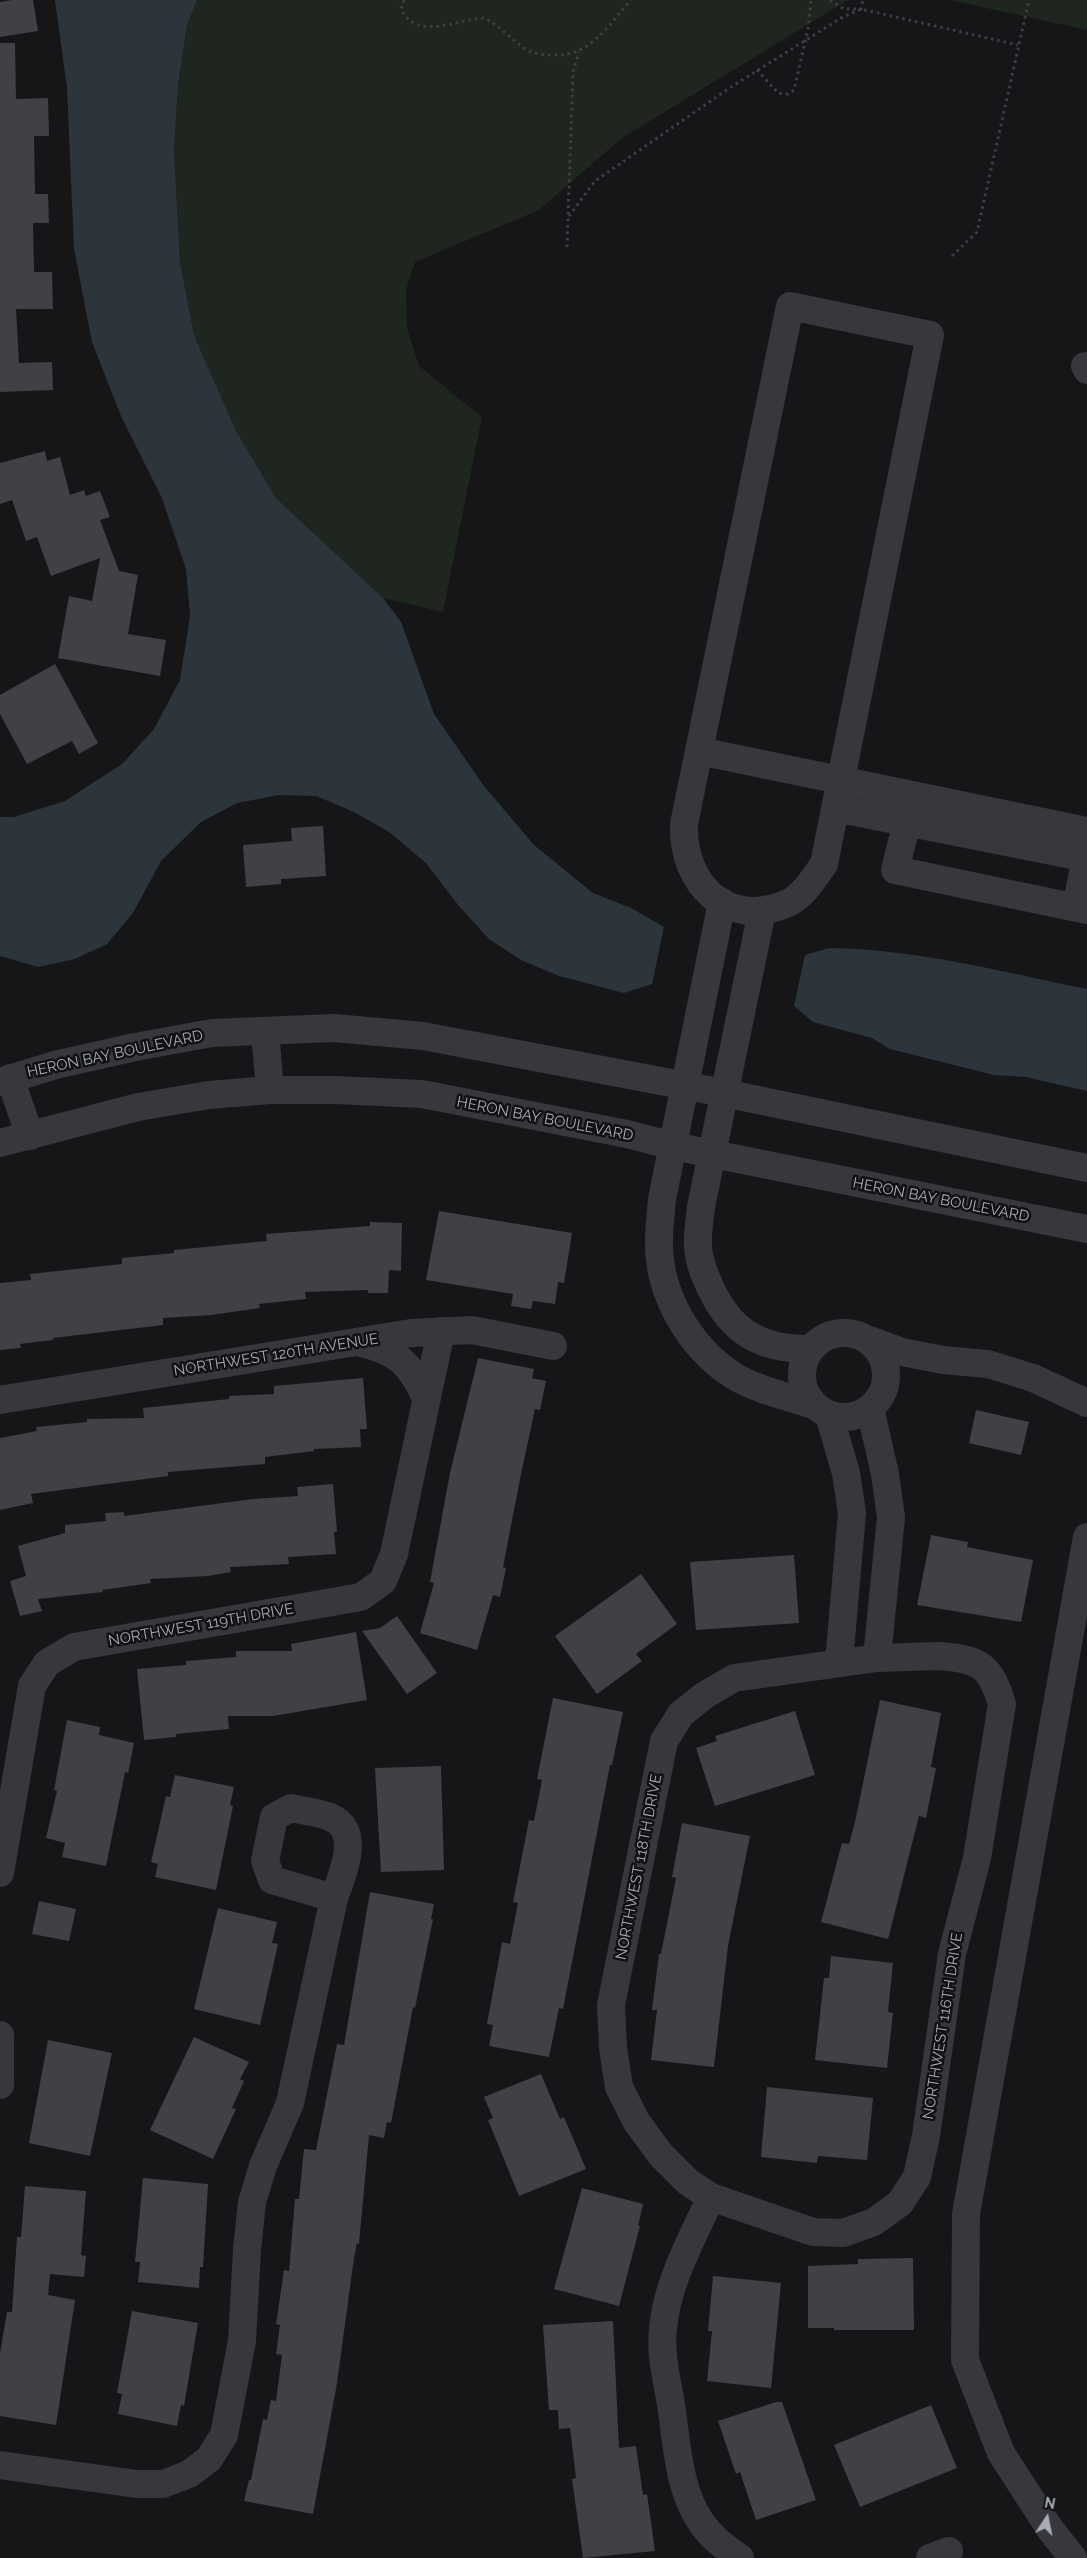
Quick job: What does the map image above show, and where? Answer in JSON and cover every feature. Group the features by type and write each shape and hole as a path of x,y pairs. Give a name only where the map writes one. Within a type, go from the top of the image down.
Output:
{"street":[{"path":"790,306 930,335 824,864 808,886 789,902 762,911 742,910 722,902 704,890 691,870 684,839 684,824 699,751 790,306"},
{"path":"699,751 1087,831"},
{"path":"836,808 907,822 1086,858 1082,909 895,870 907,822"},
{"path":"722,902 683,1086 662,1199 659,1242 664,1276 678,1316 690,1336 706,1355 735,1376 765,1390 821,1410 851,1416 916,1367 943,1360"},
{"path":"762,911 701,1206 698,1246 704,1276 718,1304 733,1325 757,1341 788,1349 809,1350"},
{"name":"HERON BAY BOULEVARD","path":"5,1080 135,1046 212,1033 334,1028 423,1036 724,1093 1087,1168"},
{"path":"265,1031 270,1090"},
{"path":"5,1080 30,1136"},
{"name":"HERON BAY BOULEVARD","path":"0,1143 138,1107 209,1095 270,1090 335,1090 422,1094 627,1134 673,1146 1087,1230"},
{"name":"NORTHWEST 120TH AVENUE","path":"0,1400 440,1331 472,1330 553,1346"},
{"name":"NORTHWEST 119TH DRIVE","path":"0,1873 32,1686 47,1663 74,1647 361,1597 383,1581 394,1554 440,1331"},
{"path":"838,1662 852,1513 846,1473 821,1410 802,1384 801,1372 809,1350 818,1340 830,1334 851,1333 902,1352 943,1360 988,1364 1033,1378 1087,1403"},
{"path":"869,1340 885,1361 886,1374 877,1398 891,1517 877,1658"},
{"path":"361,1343 386,1349 404,1361 416,1377 426,1398"},
{"path":"1072,2558 1050,2529 1001,2453 965,2360 964,2292 966,2214 1087,1537"},
{"path":"848,1560 887,1564"},
{"name":"NORTHWEST 118TH DRIVE","path":"711,2197 688,2182 661,2155 636,2121 619,2087 613,2048 611,2005 664,1741 681,1714 705,1695 734,1678 877,1658"},
{"name":"NORTHWEST 116TH DRIVE","path":"711,2197 813,2232 843,2233 874,2222 900,2203 917,2177 926,2136 952,1954 977,1858 1002,1704 994,1681 982,1666 965,1658 877,1658"},
{"path":"0,2465 137,2484 163,2484 189,2474 209,2459 224,2435 242,2341 246,2250 252,2202 263,2166 290,2103 334,1898"},
{"path":"0,2035 0,2084"},
{"path":"711,2197 670,2293 662,2329 664,2360 681,2471 690,2500 702,2524 719,2543 740,2558"}],"path":[{"path":"404,0 402,9 405,17 419,26 438,27 484,18 505,30 530,51 555,55 578,52 589,47 631,0"},
{"path":"757,70 778,93 788,94 794,90 806,40 811,0"},
{"path":"830,0 844,9 861,9 1018,45"},
{"path":"861,9 862,0"},
{"path":"952,256 978,232 1029,0"},
{"path":"569,216 595,181 757,70 841,18 861,9"},
{"path":"567,247 573,72 578,52"}],"shaded area":[{"path":"55,0 197,0 187,25 178,85 174,151 180,262 194,335 236,431 276,498 383,598 401,622 434,714 484,786 534,845 593,893 631,908 664,927 652,984 624,993 559,976 521,960 489,939 458,905 426,863 389,832 354,812 316,796 279,795 237,803 201,822 161,861 133,913 107,944 75,959 38,967 0,956 0,817 14,817 65,801 122,764 154,729 180,680 190,616 186,569 162,498 121,416 92,342 74,249 67,88"},
{"path":"197,0 848,0 622,138 539,210 415,262 406,290 407,328 419,366 482,417 443,612 383,598 276,498 236,431 194,335 180,262 174,151 178,85 187,25"},
{"path":"950,0 1087,0 1087,30"},
{"path":"829,948 862,949 926,957 1087,989 1087,1091 1026,1077 994,1075 890,1049 872,1038 813,1022 794,1006 805,955"}],"building":[{"path":"33,0 38,31 0,37 0,2"},
{"path":"0,43 15,43 16,99 48,98 49,136 34,136 35,194 48,194 49,223 33,223 34,272 52,272 53,309 16,309 19,363 52,362 53,390 0,392"},
{"path":"45,451 47,461 60,457 70,495 84,490 86,496 100,491 110,517 100,520 119,571 138,575 128,634 166,640 160,676 58,658 69,596 92,601 100,558 51,576 37,537 26,541 12,500 0,504 0,463"},
{"path":"55,664 98,743 79,754 72,741 27,764 0,714 0,695"},
{"path":"323,826 326,876 281,879 281,884 246,887 243,845 292,841 291,828"},
{"path":"439,1211 572,1233 564,1283 558,1282 555,1304 533,1301 531,1309 511,1306 513,1294 426,1280"},
{"path":"370,1222 402,1223 401,1271 389,1270 388,1293 368,1293 368,1290 305,1292 306,1299 259,1304 260,1308 211,1315 163,1318 163,1325 53,1338 53,1340 20,1344 21,1348 0,1350 0,1283 31,1280 30,1274 122,1264 122,1258 174,1253 174,1250 267,1241 266,1234 370,1226"},
{"path":"478,1358 534,1369 532,1378 546,1381 540,1410 535,1409 521,1474 503,1567 506,1568 500,1597 493,1595 477,1650 420,1633 434,1583 430,1582 450,1473"},
{"path":"363,1378 367,1429 360,1429 361,1447 314,1449 314,1451 265,1457 265,1464 168,1472 168,1476 31,1494 33,1503 0,1510 0,1438 37,1431 36,1427 87,1422 87,1419 144,1418 143,1408 229,1399 229,1396 274,1394 274,1386"},
{"path":"976,1410 1029,1422 1021,1455 969,1443"},
{"path":"333,1484 337,1532 334,1532 336,1554 288,1557 289,1564 230,1567 231,1572 208,1576 150,1579 151,1583 102,1590 103,1592 38,1599 42,1611 20,1616 10,1581 26,1576 18,1546 65,1533 65,1525 106,1521 105,1513 124,1512 124,1516 253,1499 298,1496 297,1487"},
{"path":"931,1535 968,1542 967,1547 1033,1560 1021,1622 917,1605"},
{"path":"794,1555 799,1623 696,1630 690,1562"},
{"path":"641,1574 677,1624 636,1654 642,1661 597,1694 555,1636"},
{"path":"397,1616 437,1673 407,1694 362,1631 380,1628"},
{"path":"356,1632 367,1700 273,1716 228,1716 229,1729 176,1734 176,1737 144,1740 137,1669 186,1665 186,1661 236,1657 236,1651 292,1651 291,1644"},
{"path":"553,1698 623,1712 612,1765 610,1765 563,2009 559,2008 549,2057 489,2046 493,2025 487,2024 502,1942 510,1944 518,1903 513,1902 529,1820 534,1821 542,1780 537,1779"},
{"path":"880,1700 941,1713 931,1767 936,1768 926,1818 919,1816 888,1939 821,1922 842,1843 849,1844 855,1822"},
{"path":"795,1711 815,1775 715,1806 696,1748 717,1741 715,1736"},
{"path":"67,1720 100,1727 99,1735 134,1743 128,1773 125,1772 106,1866 62,1857 65,1843 46,1838 57,1791 54,1790"},
{"path":"441,1766 444,1870 381,1872 375,1768"},
{"path":"175,1775 234,1787 230,1805 233,1806 216,1890 155,1877 158,1864 151,1862 166,1796 170,1797"},
{"path":"682,1823 750,1836 728,1946 714,2067 651,2060 657,2010 652,2010 659,1954 661,1954 676,1878 672,1877"},
{"path":"370,1892 434,1904 431,1919 433,1919 415,2008 413,2007 391,2123 387,2122 384,2138 369,2135 359,2244 357,2243 354,2258 337,2383 313,2514 244,2501 249,2480 251,2480 263,2419 267,2420 271,2400 276,2401 282,2355 276,2354 280,2325 276,2324 284,2270 289,2271 295,2199 299,2199 304,2149 316,2150 337,2044 344,2045"},
{"path":"39,1901 76,1909 69,1941 32,1934"},
{"path":"218,1908 277,1922 272,1943 278,1944 260,2025 194,2009"},
{"path":"831,1956 893,1963 888,2012 893,2013 887,2068 815,2060 824,1978 829,1978"},
{"path":"194,2037 249,2062 240,2079 244,2081 232,2108 236,2109 213,2159 150,2130"},
{"path":"48,2040 112,2053 90,2156 29,2143"},
{"path":"541,2074 560,2119 564,2117 586,2169 519,2196 488,2120 493,2118 484,2097"},
{"path":"767,2087 873,2098 867,2160 818,2156 817,2163 761,2157"},
{"path":"143,2178 208,2184 203,2267 200,2267 199,2288 138,2282 140,2262 135,2262"},
{"path":"25,2186 86,2191 81,2255 86,2256 84,2277 50,2274 48,2295 75,2300 56,2425 0,2416 0,2353 7,2312 12,2312 17,2237 21,2237"},
{"path":"582,2188 643,2204 638,2226 640,2226 619,2306 554,2289"},
{"path":"913,2258 914,2330 834,2330 834,2328 808,2328 808,2266 858,2264 858,2259"},
{"path":"713,2276 781,2283 771,2388 707,2381 712,2331 708,2331"},
{"path":"132,2311 198,2323 184,2406 181,2405 177,2426 118,2414 122,2394 117,2393"},
{"path":"613,2321 619,2448 636,2446 643,2495 647,2494 655,2551 583,2558 572,2479 576,2478 570,2428 559,2429 558,2410 549,2410 543,2325"},
{"path":"776,2402 782,2402 816,2500 756,2520 740,2472 736,2474 718,2421"},
{"path":"931,2405 957,2468 860,2507 834,2445"}]}
